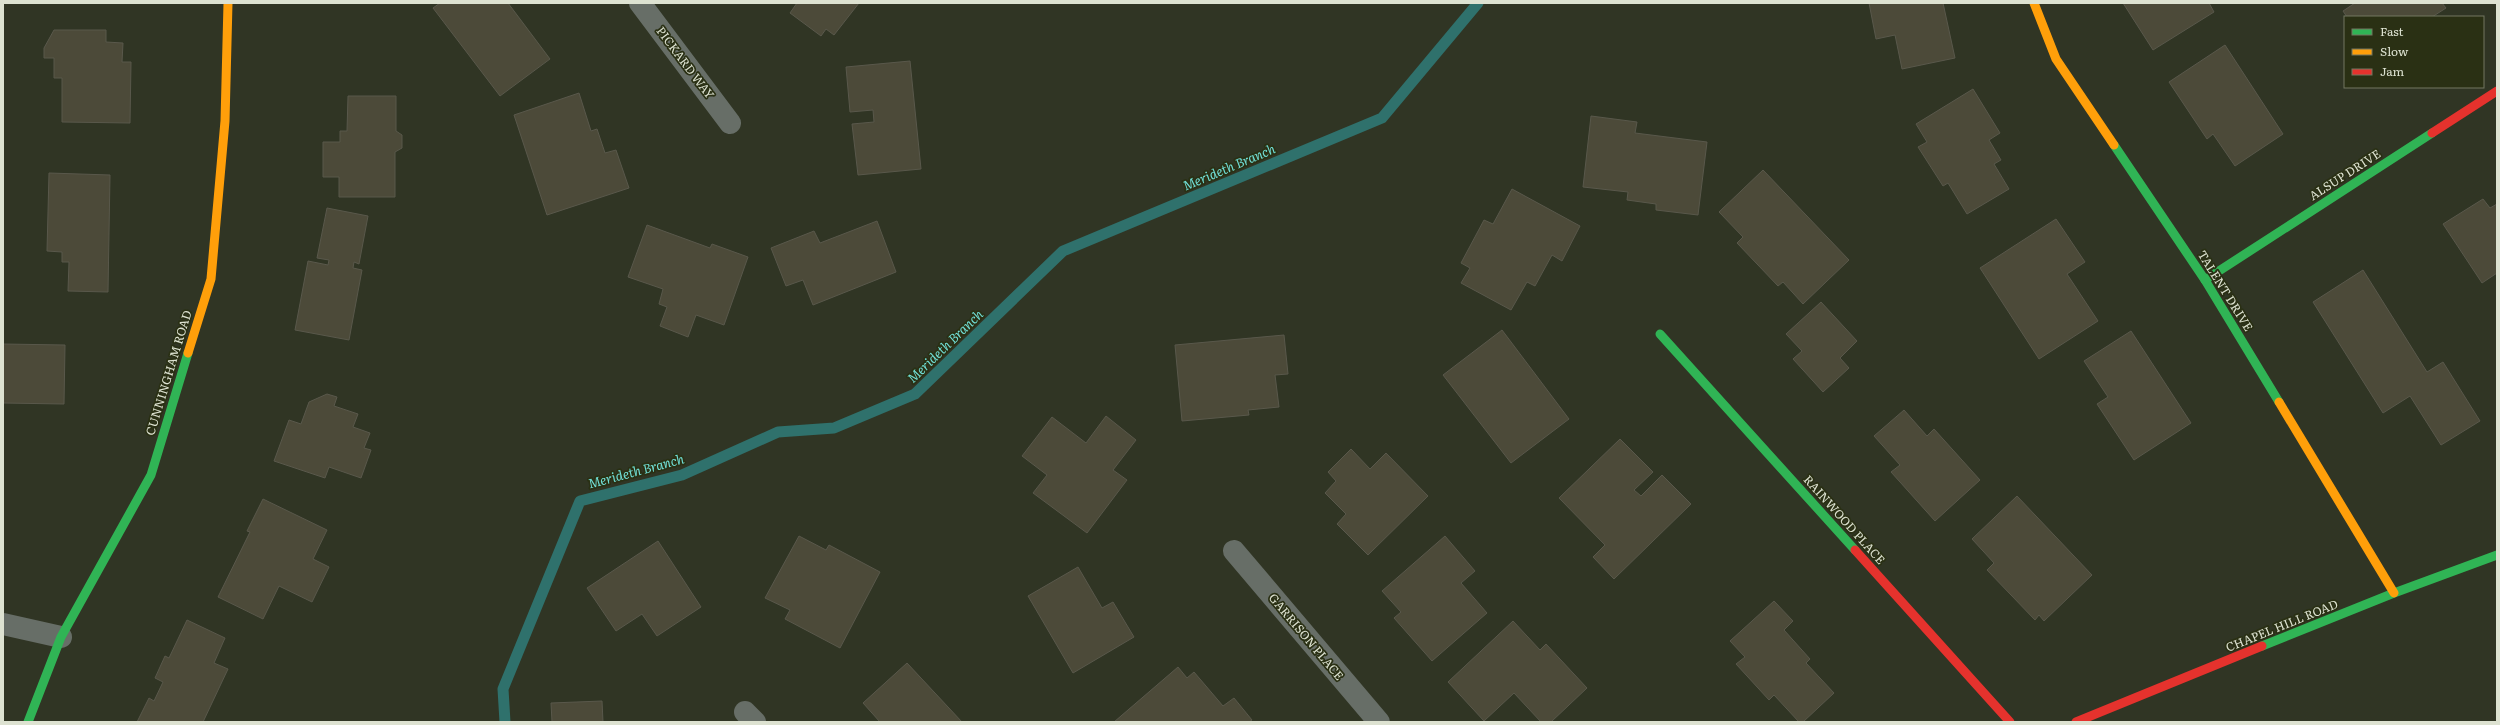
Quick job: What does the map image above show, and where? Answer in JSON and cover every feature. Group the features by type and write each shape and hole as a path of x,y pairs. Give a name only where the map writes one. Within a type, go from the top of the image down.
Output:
{"street":[{"name":"CUNNINGHAM ROAD","path":"28,722 61,637 150,475 211,279 225,121 228,3"},
{"name":"PICKARD WAY","path":"640,3 730,122"},
{"name":"TALENT DRIVE","path":"2034,3 2056,59 2205,280 2394,593"},
{"name":"ALSUP DRIVE","path":"2205,280 2497,91"},
{"name":"RAINWOOD PLACE","path":"1660,334 2010,722"},
{"name":"GARRISON PLACE","path":"1234,552 1379,722"},
{"name":"CHAPEL HILL ROAD","path":"2076,722 2394,593 2497,554"},
{"path":"3,624 61,637"}],"building":[{"path":"440,3 508,3 550,59 500,96 433,8"},
{"path":"797,3 859,3 834,35 826,29 821,36 790,13"},
{"path":"1869,3 1943,3 1955,58 1902,69 1895,35 1876,39"},
{"path":"2123,3 2209,3 2214,12 2153,50"},
{"path":"2355,3 2442,3 2446,8 2434,16 2346,16 2343,11"},
{"path":"54,30 106,30 106,42 123,43 122,62 131,62 130,123 62,122 62,78 54,78 54,58 44,58 44,48"},
{"path":"2225,45 2283,134 2235,166 2213,134 2207,139 2169,82"},
{"path":"910,61 921,169 858,175 852,124 874,122 873,110 850,112 846,67"},
{"path":"1973,89 2000,133 1989,140 2001,160 1994,164 2009,189 1967,214 1948,183 1943,186 1918,147 1927,142 1916,124"},
{"path":"579,93 591,131 597,129 605,153 616,150 629,188 547,215 514,115"},
{"path":"348,96 396,96 396,131 402,135 402,148 395,152 395,197 339,197 339,177 323,177 323,142 340,142 340,131 347,131"},
{"path":"1591,116 1637,122 1635,133 1707,142 1698,215 1656,210 1656,204 1627,200 1628,192 1583,187"},
{"path":"1763,170 1849,260 1803,304 1783,282 1778,286 1737,243 1743,237 1719,212"},
{"path":"49,173 110,175 108,292 68,291 69,262 62,262 62,252 47,251"},
{"path":"1512,189 1580,226 1562,261 1552,255 1535,286 1527,282 1511,310 1461,283 1470,268 1461,263 1484,220 1493,224"},
{"path":"2483,199 2490,208 2497,204 2497,273 2482,283 2443,224"},
{"path":"327,208 368,216 359,264 354,262 353,268 362,270 349,340 295,330 308,261 328,265 329,260 317,258"},
{"path":"2056,219 2085,262 2067,274 2098,321 2039,359 1980,268"},
{"path":"877,221 896,272 813,305 803,280 786,286 771,248 814,231 820,243"},
{"path":"647,225 710,248 712,244 748,257 724,325 696,315 688,337 660,326 667,307 659,304 663,289 628,277"},
{"path":"2363,270 2427,372 2443,362 2480,421 2441,445 2410,396 2383,413 2313,302"},
{"path":"1821,302 1857,341 1840,358 1849,368 1823,392 1793,359 1802,351 1786,334"},
{"path":"1502,330 1569,419 1511,463 1443,375"},
{"path":"2131,331 2191,423 2134,460 2097,404 2108,397 2084,361"},
{"path":"1284,335 1288,374 1275,375 1279,407 1248,410 1249,415 1182,421 1175,345"},
{"path":"3,344 65,345 64,404 3,403"},
{"path":"327,394 337,397 334,406 358,414 353,427 370,433 364,448 371,450 361,478 329,467 325,478 274,461 289,420 301,424 309,402"},
{"path":"1904,410 1927,436 1934,429 1980,480 1935,521 1891,472 1900,465 1874,436"},
{"path":"1106,416 1136,440 1113,470 1127,480 1087,533 1033,493 1047,475 1022,456 1052,417 1086,443"},
{"path":"1620,439 1653,472 1634,490 1641,496 1662,475 1691,504 1614,579 1593,557 1605,545 1559,498"},
{"path":"1351,449 1370,469 1386,453 1428,496 1368,555 1337,524 1346,514 1325,493 1336,481 1328,472"},
{"path":"2017,496 2092,575 2044,621 2039,615 2035,620 1987,570 1994,563 1972,539"},
{"path":"263,499 327,530 313,559 329,567 312,602 279,586 263,619 218,597 250,532 247,531"},
{"path":"799,536 826,550 829,545 880,572 840,648 785,619 790,610 765,598"},
{"path":"1445,536 1475,571 1461,583 1487,613 1432,661 1394,618 1401,612 1382,591"},
{"path":"658,541 701,607 657,636 642,614 616,631 587,588"},
{"path":"1078,567 1102,608 1113,602 1134,637 1073,673 1028,596"},
{"path":"1774,601 1793,621 1784,630 1810,659 1806,663 1834,693 1803,722 1799,722 1774,695 1769,700 1736,664 1745,657 1730,641"},
{"path":"187,620 225,638 214,663 228,669 203,722 137,722 149,698 154,701 163,682 155,678 165,656 169,658"},
{"path":"1513,621 1540,650 1546,644 1587,688 1551,722 1541,722 1514,693 1484,721 1448,682"},
{"path":"907,663 962,722 880,722 863,703"},
{"path":"1178,667 1187,678 1194,672 1223,706 1234,698 1252,720 1249,722 1114,722"},
{"path":"602,701 603,722 552,722 551,703"}],"waterway":[{"name":"Merideth Branch","path":"505,722 503,689 580,501 682,475 778,432 834,428 915,394 1063,251 1382,118 1478,3"}],"traffic: fast":[{"path":"2205,280 2432,133"},
{"path":"2114,145 2205,280 2279,402"},
{"path":"1660,334 1855,550"},
{"path":"28,722 61,637 151,475 188,353"},
{"path":"2262,646 2394,593 2497,555"}],"traffic: slow":[{"path":"188,353 211,279 225,121 228,3"},
{"path":"2034,3 2056,59 2114,145"},
{"path":"2279,402 2394,593"}],"traffic: jam":[{"path":"2432,133 2497,91"},
{"path":"1855,550 2010,722"},
{"path":"2076,722 2262,646"}]}
